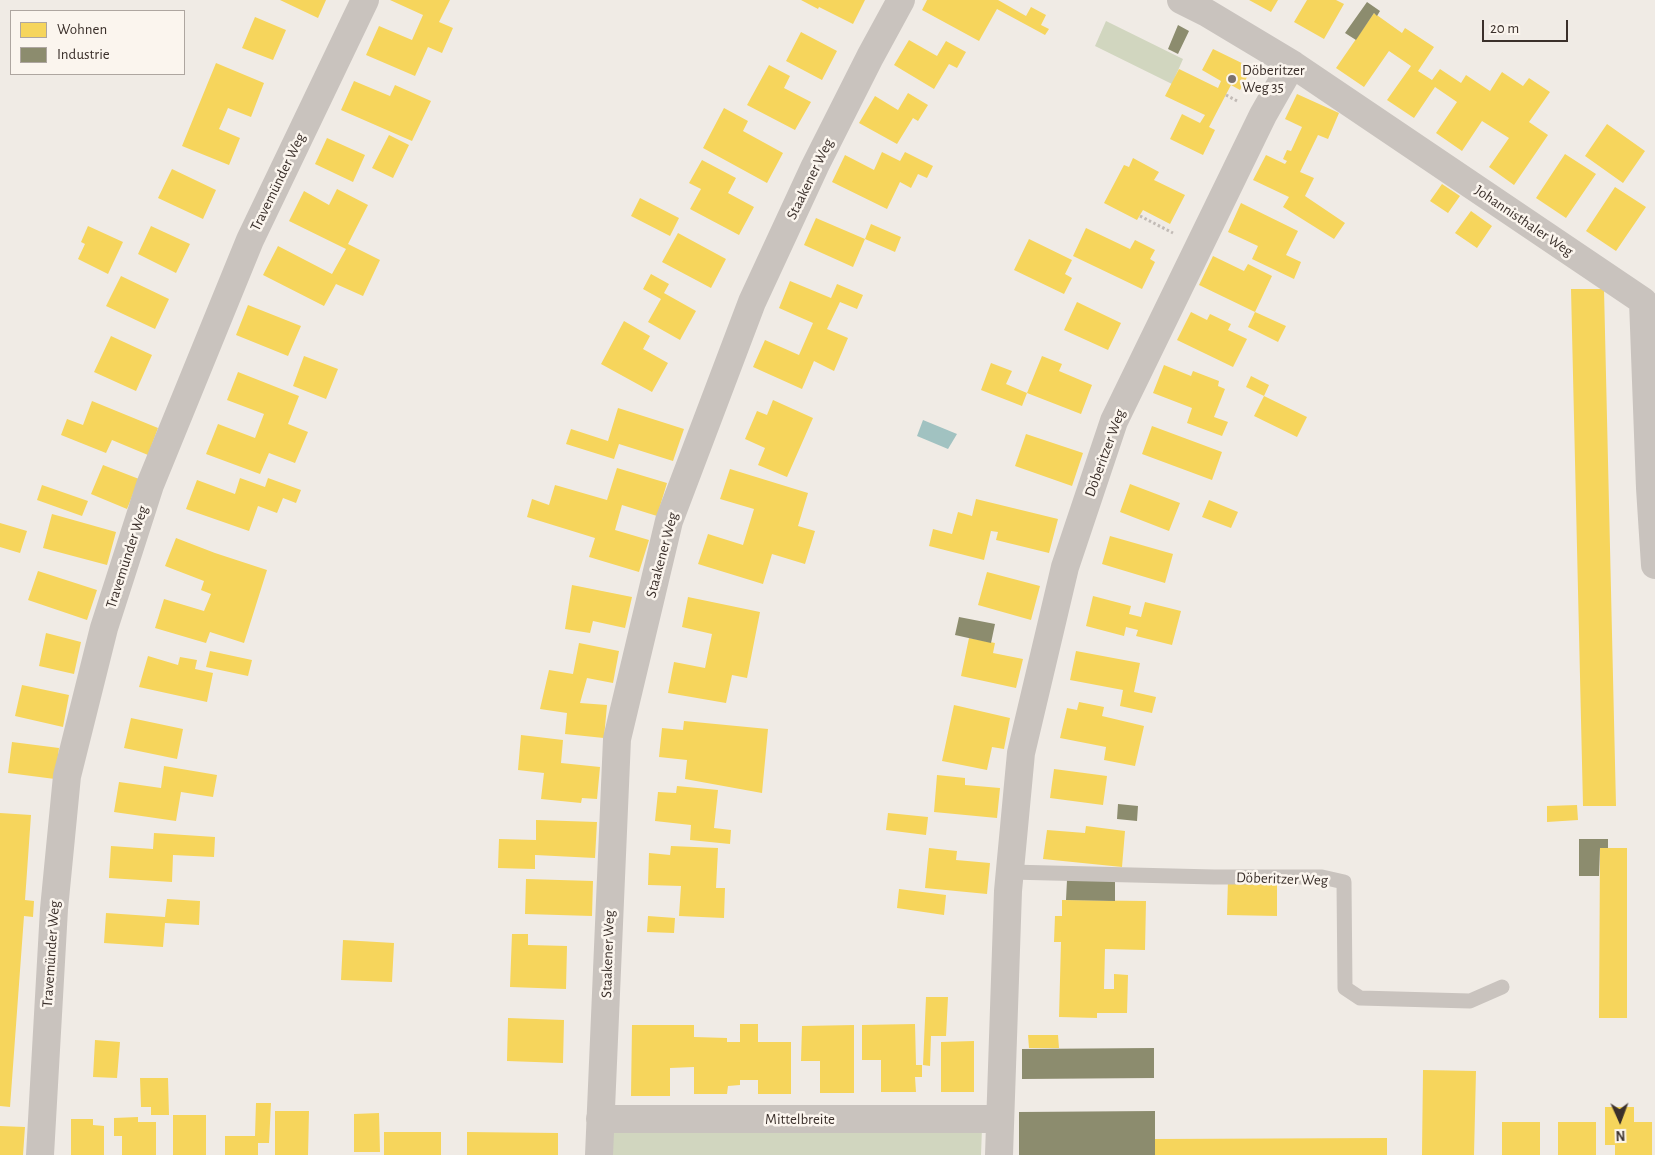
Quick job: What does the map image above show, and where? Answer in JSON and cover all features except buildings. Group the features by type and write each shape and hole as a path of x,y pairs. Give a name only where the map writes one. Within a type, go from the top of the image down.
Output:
{"street":[{"name":"Travemünder Weg","path":"40,1155 54,910 68,776 104,628 150,485 246,250 365,0"},
{"name":"Staakener Weg","path":"599,1155 617,739 669,521 752,302 815,166 901,0"},
{"name":"Johannisthaler Weg","path":"1181,0 1207,13 1292,64 1643,302 1655,565"},
{"name":"Döberitzer Weg","path":"999,1155 1010,872 1021,753 1065,567 1114,420 1263,116 1292,64"},
{"name":"Mittelbreite","path":"600,1119 1000,1119"}],"lane":[{"name":"Döberitzer Weg","path":"1010,872 1214,877 1322,877 1344,882 1345,988 1360,998 1470,1001 1502,987"}],"path":[{"path":"1140,216 1198,247"}],"green space":[{"path":"1106,21 1183,59 1172,84 1095,46"},
{"path":"612,1127 982,1128 981,1155 612,1155"}],"water":[{"path":"923,420 957,434 948,449 917,436"}],"place":[{"name":"Döberitzer Weg 35","path":"1232,79"}]}
